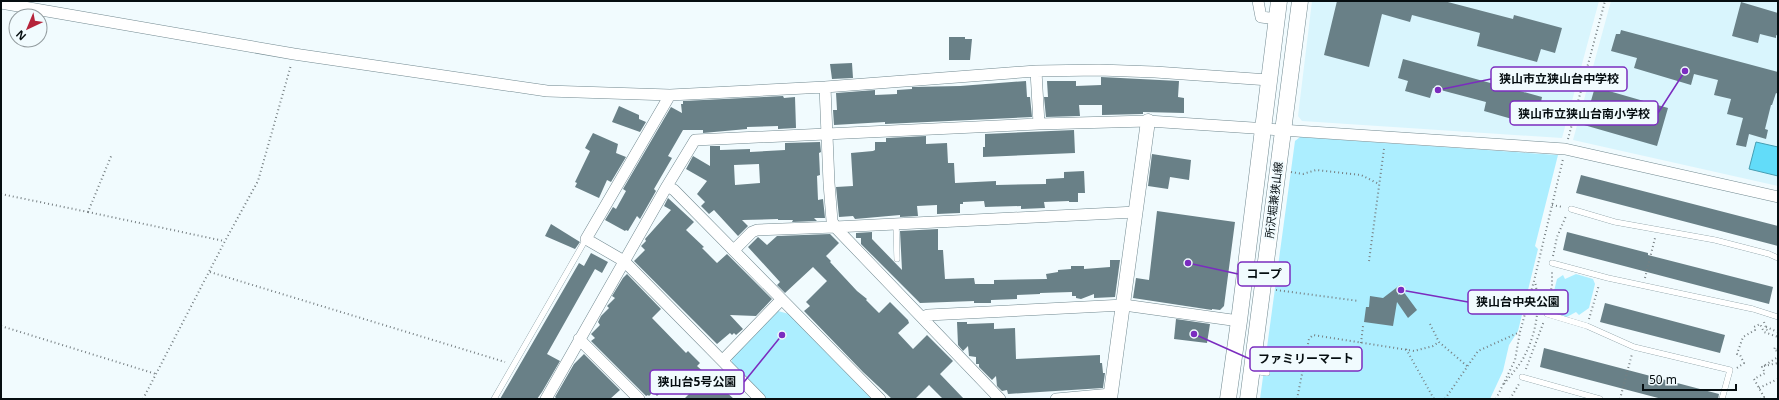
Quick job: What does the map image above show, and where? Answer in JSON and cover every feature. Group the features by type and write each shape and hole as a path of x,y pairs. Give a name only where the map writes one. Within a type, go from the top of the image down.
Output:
{"main road":[{"name":"所沢堀兼狭山線","path":"1228,399 1277,19 1278,1"},
{"name":"所沢堀兼狭山線","path":"1248,399 1259,372 1283,131 1300,1"}],"street":[{"path":"1258,1 1261,17 1277,19"},
{"path":"1,3 294,54 547,91 670,95 825,87 1036,71 1155,72 1269,80"},
{"path":"1036,71 1038,124"},
{"path":"825,87 832,221 835,227 1000,399"},
{"path":"670,95 586,240 624,261 760,399"},
{"path":"546,399 667,186 695,140 1038,124 1148,121 1565,150 1778,197"},
{"path":"1056,399 1111,397 1148,121"},
{"path":"667,186 674,190 880,399"},
{"path":"734,250 752,232 757,230 1136,212"},
{"path":"723,360 781,300"},
{"path":"922,317 928,314 1124,305 1239,321"},
{"path":"579,339 638,399"}],"lane":[{"path":"1571,210 1615,222 1714,240 1769,254 1778,258"},
{"path":"896,224 897,259"},
{"path":"494,399 586,240"},
{"path":"1552,263 1602,276 1753,309 1778,317"},
{"path":"1547,314 1587,326 1634,347 1730,370 1722,399"},
{"path":"1522,377 1600,399"}],"path":[{"path":"1567,142 1605,1"},
{"path":"143,399 210,272 224,241 258,181 294,54"},
{"path":"1369,261 1385,146"},
{"path":"88,212 112,154"},
{"path":"1496,399 1515,360 1520,332 1534,281 1563,158"},
{"path":"1287,172 1303,174 1316,170 1361,175 1379,184"},
{"path":"1,194 224,241"},
{"path":"1510,399 1522,377 1536,345 1547,314 1552,285 1552,263 1557,237 1571,210"},
{"path":"1643,285 1657,230"},
{"path":"210,272 514,365"},
{"path":"1587,326 1602,276"},
{"path":"1501,388 1524,357 1536,327 1538,294 1534,281"},
{"path":"1270,289 1359,301"},
{"path":"1430,324 1439,342 1467,366"},
{"path":"1736,372 1737,367 1744,363 1740,355 1737,354 1743,337 1755,330 1754,327 1760,324 1764,332 1778,337"},
{"path":"1,326 156,374"},
{"path":"1361,343 1363,326"},
{"path":"1766,327 1778,332"},
{"path":"1446,399 1478,351 1520,332"},
{"path":"1297,399 1309,339 1313,335 1414,351 1428,348 1439,342"},
{"path":"1530,342 1536,345"},
{"path":"1620,399 1634,347"},
{"path":"1778,348 1775,347 1774,350 1778,351"},
{"path":"1406,349 1434,399"},
{"path":"1762,366 1778,357"},
{"path":"1762,366 1778,363"},
{"path":"1760,399 1764,397 1754,380 1765,373 1762,366"},
{"path":"1759,388 1778,379"}],"shaded area":[{"path":"1312,1 1599,1 1562,138 1302,121 1298,116"},
{"path":"1611,1 1778,1 1778,186 1573,140"},
{"path":"1300,137 1558,155 1535,246 1538,249 1518,331 1509,345 1503,371 1490,399 1260,399 1295,141"},
{"path":"1756,142 1778,147 1778,176 1749,169"},
{"path":"1576,274 1593,279 1595,284 1589,308 1579,315 1576,312 1565,318 1555,315 1550,307 1557,279 1563,275 1565,279"},
{"path":"778,311 789,314 872,399 767,399 732,363 732,357"}],"building":[{"path":"1337,1 1444,1 1513,19 1514,15 1562,28 1555,53 1541,49 1537,62 1477,46 1480,33 1412,15 1410,22 1382,14 1369,67 1324,55"},
{"path":"1741,2 1778,13 1778,36 1776,35 1776,38 1760,34 1758,43 1732,36"},
{"path":"1621,30 1778,72 1778,94 1776,93 1771,105 1765,129 1768,130 1766,139 1749,134 1746,147 1736,145 1743,118 1727,114 1731,99 1714,95 1718,80 1694,74 1691,85 1634,68 1637,58 1611,51 1616,34 1620,34"},
{"path":"949,37 965,37 965,39 972,39 970,60 949,60"},
{"path":"1403,59 1542,97 1541,102 1546,103 1542,117 1514,110 1512,119 1484,111 1486,102 1433,88 1430,98 1405,91 1408,81 1398,78"},
{"path":"852,63 853,78 832,79 830,64"},
{"path":"1101,77 1179,81 1178,97 1184,98 1184,113 1143,112 1143,114 1102,115 1102,105 1079,105 1080,116 1046,117 1044,97 1048,97 1047,81 1076,81 1076,86 1101,85"},
{"path":"1026,81 1027,97 1030,97 1032,117 834,125 833,110 837,110 836,93 875,90 875,95 897,94 897,90 912,89 912,87 960,86"},
{"path":"1595,87 1668,108 1657,146 1584,125"},
{"path":"783,96 784,98 795,97 796,128 778,129 778,126 747,127 747,129 703,133 703,130 683,130 668,156 672,158 654,189 656,191 640,219 637,216 628,231 625,231 605,220 613,207 616,209 626,191 623,189 671,107 682,113 681,104 683,104 683,101"},
{"path":"619,106 639,115 639,119 646,122 640,132 612,122"},
{"path":"1074,130 1075,153 983,157 985,134"},
{"path":"593,133 618,144 616,153 626,157 611,182 607,180 599,198 575,187 577,183 575,182 590,151 585,148"},
{"path":"926,136 926,144 947,143 948,163 954,163 955,183 996,181 996,185 1046,184 1046,179 1064,178 1064,172 1084,171 1085,193 1078,193 1078,202 1044,202 1045,208 1021,209 1021,206 985,207 984,201 963,202 963,204 960,204 960,213 937,214 937,205 917,206 918,216 900,217 900,215 855,219 853,216 839,217 836,187 853,186 851,153 873,151 875,150 875,142 886,142 886,138"},
{"path":"820,142 820,175 817,176 818,200 823,199 825,218 814,218 817,221 792,222 793,220 778,219 742,220 748,226 738,236 714,210 709,214 701,206 705,202 697,194 707,181 686,169 693,156 710,166 710,146 720,146 720,150 750,149 750,152 785,150 785,143","holes":["759,164 760,183 735,185 734,165"]},
{"path":"1152,154 1191,160 1189,180 1170,177 1168,189 1148,186"},
{"path":"1581,175 1778,226 1778,246 1576,193"},
{"path":"668,198 694,222 686,230 704,247 702,248 717,263 727,254 772,299 756,316 730,315 743,329 736,335 734,333 732,335 730,333 717,344 634,261 645,250 641,246 646,241 645,239 671,210 664,206"},
{"path":"1157,211 1235,222 1224,306 1220,310 1133,298 1136,278 1149,280"},
{"path":"551,224 580,242 575,249 545,236"},
{"path":"938,229 938,250 943,250 945,279 974,278 975,284 994,284 994,280 1047,279 1046,274 1058,272 1058,270 1071,269 1071,266 1084,266 1084,269 1110,267 1110,260 1120,260 1115,297 1094,298 1094,294 1081,299 1076,298 1076,296 1072,296 1072,292 1017,295 1017,299 991,300 991,303 974,303 974,301 920,303 861,244 861,238 856,238 856,233 872,232 872,239 902,270 900,231"},
{"path":"1567,232 1648,253 1648,255 1773,287 1769,304 1563,250"},
{"path":"830,234 839,243 826,256 831,261 830,262 879,313 890,302 908,320 909,323 898,333 913,349 927,335 953,361 940,374 964,399 943,399 929,385 915,399 892,399 863,372 804,311 810,306 806,302 827,281 813,267 785,293 777,285 780,282 748,247 758,237 767,245 777,236"},
{"path":"591,253 608,262 602,273 595,269 547,354 560,361 542,392 537,399 500,399 579,263 584,266"},
{"path":"627,274 661,309 652,318 686,353 688,351 700,363 697,366 734,399 684,399 693,390 678,375 657,396 653,392 649,396 646,396 591,341 595,338 591,334 600,325 598,322 601,316 609,308 607,306 615,298 612,296"},
{"path":"1400,285 1398,295 1403,291 1417,310 1408,318 1397,302 1393,326 1364,322 1366,307 1369,307 1370,296 1383,298"},
{"path":"1605,303 1725,335 1720,353 1600,322"},
{"path":"1176,319 1210,324 1207,343 1174,339"},
{"path":"957,322 967,322 967,324 994,323 994,329 1015,328 1016,359 1100,355 1100,363 1102,363 1103,373 1105,373 1103,388 1008,394 1007,390 1002,391 997,386 996,376 992,380 979,367 979,364 976,364 976,357 969,356 968,346 963,351 958,345"},
{"path":"1544,348 1719,394 1718,399 1662,399 1540,367"},
{"path":"584,354 620,390 610,399 557,399 555,397 574,364"}],"place":[{"name":"狭山市立狭山台南小学校","path":"1685,71"},
{"name":"狭山市立狭山台中学校","path":"1438,90"},
{"name":"コープ","path":"1188,263"},
{"name":"狭山台中央公園","path":"1401,290"},
{"name":"ファミリーマート","path":"1194,334"},
{"name":"狭山台5号公園","path":"782,335"}]}
